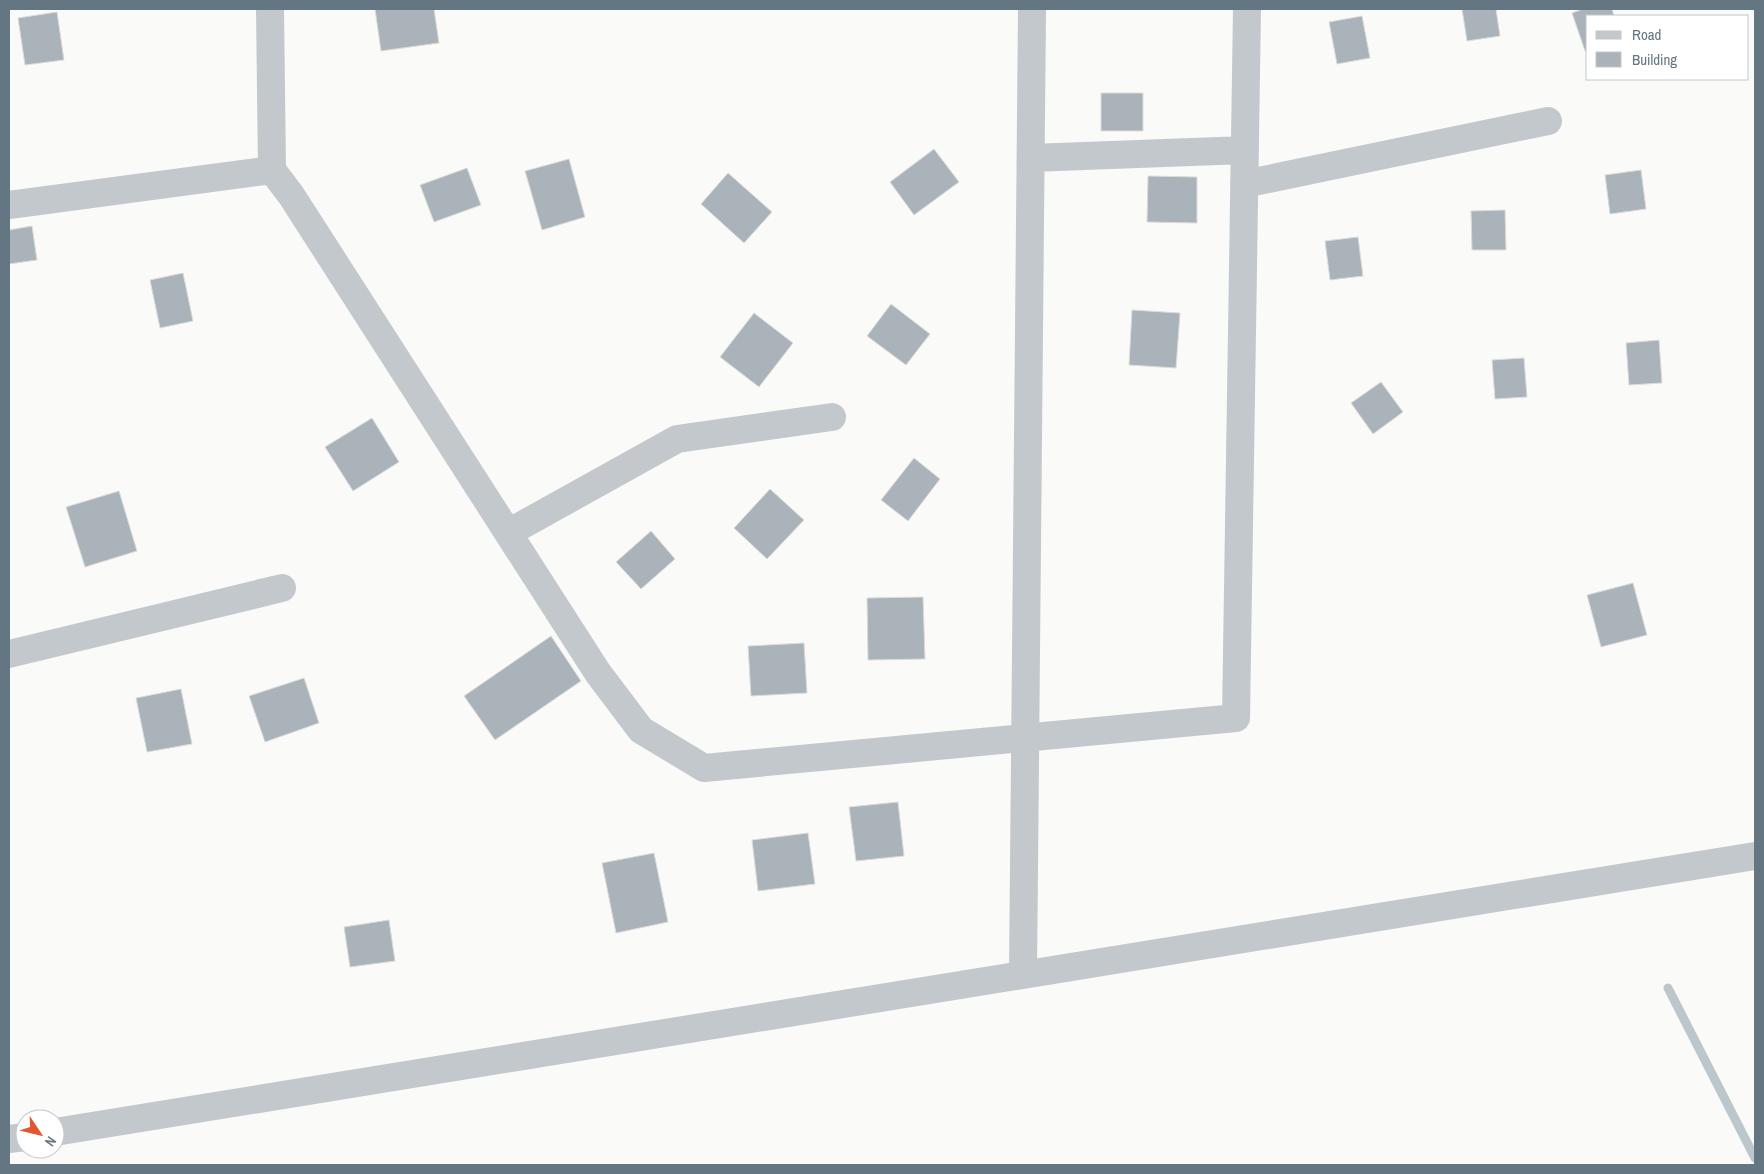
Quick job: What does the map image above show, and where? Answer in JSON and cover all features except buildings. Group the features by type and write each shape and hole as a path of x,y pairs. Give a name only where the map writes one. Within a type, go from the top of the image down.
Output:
{"street":[{"path":"270,9 272,170 291,195 598,673 641,730 704,768 1236,718 1247,9"},
{"path":"1023,974 1032,9"},
{"path":"1244,184 1548,121"},
{"path":"1031,158 1245,150"},
{"path":"9,205 272,170"},
{"path":"508,533 677,439 832,417"},
{"path":"9,654 282,588"},
{"path":"65,1130 1755,856"}],"waterway":[{"path":"1668,988 1755,1158"}]}
